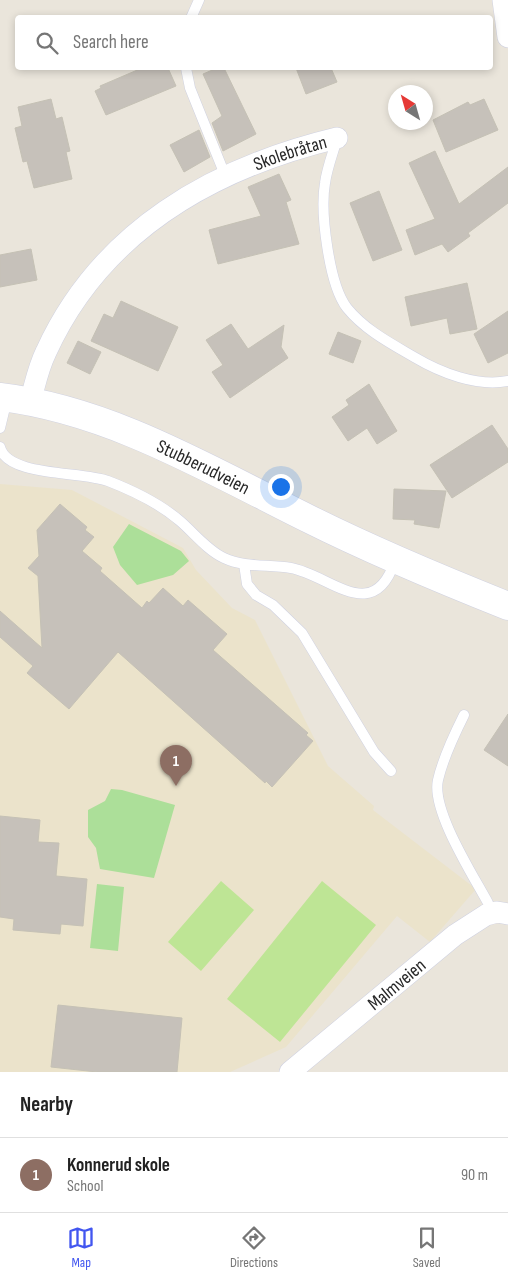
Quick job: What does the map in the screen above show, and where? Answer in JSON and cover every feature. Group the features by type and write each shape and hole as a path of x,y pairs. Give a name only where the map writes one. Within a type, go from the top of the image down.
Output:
{"main road":[{"name":"Stubberudveien","path":"12,399 101,422 145,439 395,561 508,606"}],"street":[{"path":"503,0 508,37"},
{"name":"Skolebråtan","path":"12,399 99,268 126,240 188,197 225,175 302,146 337,138"},
{"name":"Malmveien","path":"290,1072 455,935 499,914"}],"lane":[{"path":"192,15 199,0"},
{"path":"186,70 190,88 225,175"},
{"name":"Skolebråtan","path":"337,138 325,183 324,227 335,285 346,307 378,336 423,363 478,382 508,381"},
{"path":"0,428 12,399"},
{"path":"0,447 13,463 43,471 76,474 106,480 135,493 159,505 215,553 244,564 293,568 347,592 362,594 371,591 390,575 395,561"},
{"path":"244,564 247,584 256,595 289,618 302,633 374,752 390,770"},
{"path":"464,715 438,780 437,795 446,823 488,904 499,914"}],"shaded area":[{"path":"0,484 72,490 183,548 196,570 232,608 255,620 328,766 374,806 373,810 476,889 430,942 397,916 286,1047 230,1072 0,1072"}],"green space":[{"path":"129,524 181,551 189,561 173,575 137,585 120,565 113,547"},
{"path":"111,789 122,790 175,805 154,878 100,869 96,848 88,837 88,810 105,801"},
{"path":"221,881 254,910 201,971 168,942"},
{"path":"322,881 376,925 280,1042 227,999"},
{"path":"97,884 124,887 118,951 90,948"}],"building":[{"path":"137,70 169,70 176,86 106,115 95,91 101,88 100,86"},
{"path":"212,70 225,70 256,134 223,151 212,123 222,116 203,74"},
{"path":"297,70 332,70 337,82 306,94"},
{"path":"51,99 56,119 62,117 70,151 66,152 72,179 34,188 27,161 23,162 15,128 22,126 18,107"},
{"path":"484,99 498,130 446,152 433,120 468,102 470,105"},
{"path":"199,130 210,157 184,172 170,145"},
{"path":"435,151 459,204 508,167 508,203 468,233 470,236 448,252 442,244 415,255 406,230 435,219 409,163"},
{"path":"279,174 291,200 286,202 299,244 218,264 209,230 261,216 248,187"},
{"path":"379,191 402,250 373,261 350,203"},
{"path":"31,249 37,280 0,287 0,255"},
{"path":"467,283 477,329 450,334 447,318 411,326 405,297"},
{"path":"121,301 178,327 158,371 91,341 104,314 113,318"},
{"path":"508,311 508,353 488,363 474,334"},
{"path":"231,324 248,349 284,325 281,347 288,358 230,398 212,372 223,365 206,340"},
{"path":"338,332 361,341 353,363 329,354"},
{"path":"78,341 101,352 90,374 67,363"},
{"path":"369,384 397,431 377,444 367,428 348,441 332,417 349,405 346,400"},
{"path":"492,425 508,449 508,462 452,498 430,465"},
{"path":"394,489 446,491 439,528 414,524 415,520 393,519"},
{"path":"60,504 87,527 85,530 94,537 82,551 102,568 100,571 142,608 147,601 149,603 163,588 183,606 188,600 227,634 213,650 308,733 306,735 313,741 272,787 266,781 265,783 118,652 69,709 27,673 33,666 0,637 0,611 42,648 38,576 28,568 39,556 37,530"},
{"path":"508,714 508,766 484,750"},
{"path":"0,816 40,820 38,842 59,843 56,876 87,879 83,926 61,924 60,934 13,930 14,919 0,917"},
{"path":"58,1005 182,1018 177,1072 97,1072 51,1067"}],"place":[{"name":"Konnerud skole","path":"176,786"}]}
